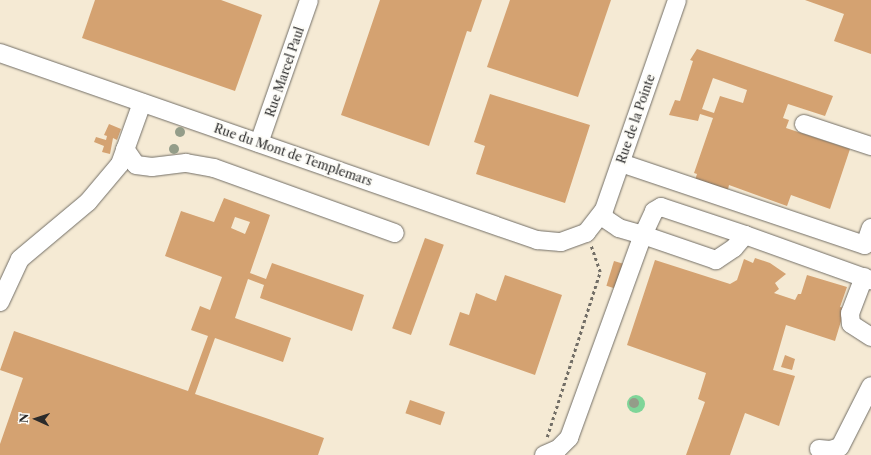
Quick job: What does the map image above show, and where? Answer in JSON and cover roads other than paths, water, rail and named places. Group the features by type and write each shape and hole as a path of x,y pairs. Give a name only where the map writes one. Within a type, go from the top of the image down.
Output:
{"street":[{"name":"Rue Marcel Paul","path":"259,143 310,0"},
{"name":"Rue de la Pointe","path":"586,233 601,216 678,0"},
{"name":"Rue du Mont de Templemars","path":"0,53 537,240 561,242 586,233"},
{"path":"0,302 20,258 88,202 120,164 142,103"},
{"path":"804,124 871,146"},
{"path":"125,149 136,165 152,167 186,163 214,168 395,234"},
{"path":"621,163 866,245 871,228"},
{"path":"549,452 569,438 643,235 654,212 661,207 867,278 850,314 851,324 871,338"},
{"path":"601,216 619,228 716,260 734,248 745,235"},
{"path":"819,449 840,448 871,386"}]}
